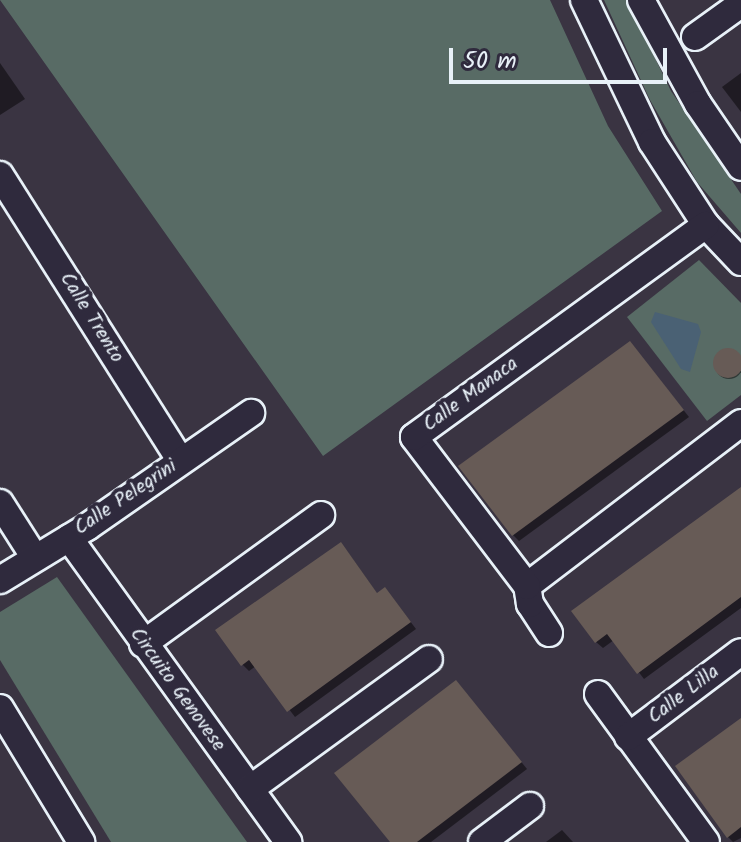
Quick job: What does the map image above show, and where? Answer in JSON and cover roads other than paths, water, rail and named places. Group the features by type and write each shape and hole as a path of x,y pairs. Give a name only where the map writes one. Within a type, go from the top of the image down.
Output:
{"street":[{"path":"584,0 652,142 706,225 741,262"},
{"path":"641,0 698,104 741,167"},
{"path":"695,37 741,4"},
{"name":"Calle Trento","path":"0,175 181,461"},
{"name":"Calle Manaca","path":"549,633 530,604 527,586 414,437 706,225"},
{"name":"Calle Pelegrini","path":"0,580 69,538 251,413"},
{"path":"527,586 741,423"},
{"path":"0,503 35,558"},
{"path":"143,644 321,515"},
{"name":"Circuito Genovese","path":"69,538 288,842"},
{"name":"Calle Lilla","path":"628,737 741,652"},
{"path":"250,789 429,659"},
{"name":"Calle Lilla","path":"598,694 706,842"},
{"path":"4,723 81,842"},
{"path":"482,842 530,806"}],"water":[{"path":"655,312 698,324 701,332 690,372 681,369 651,322"}]}
